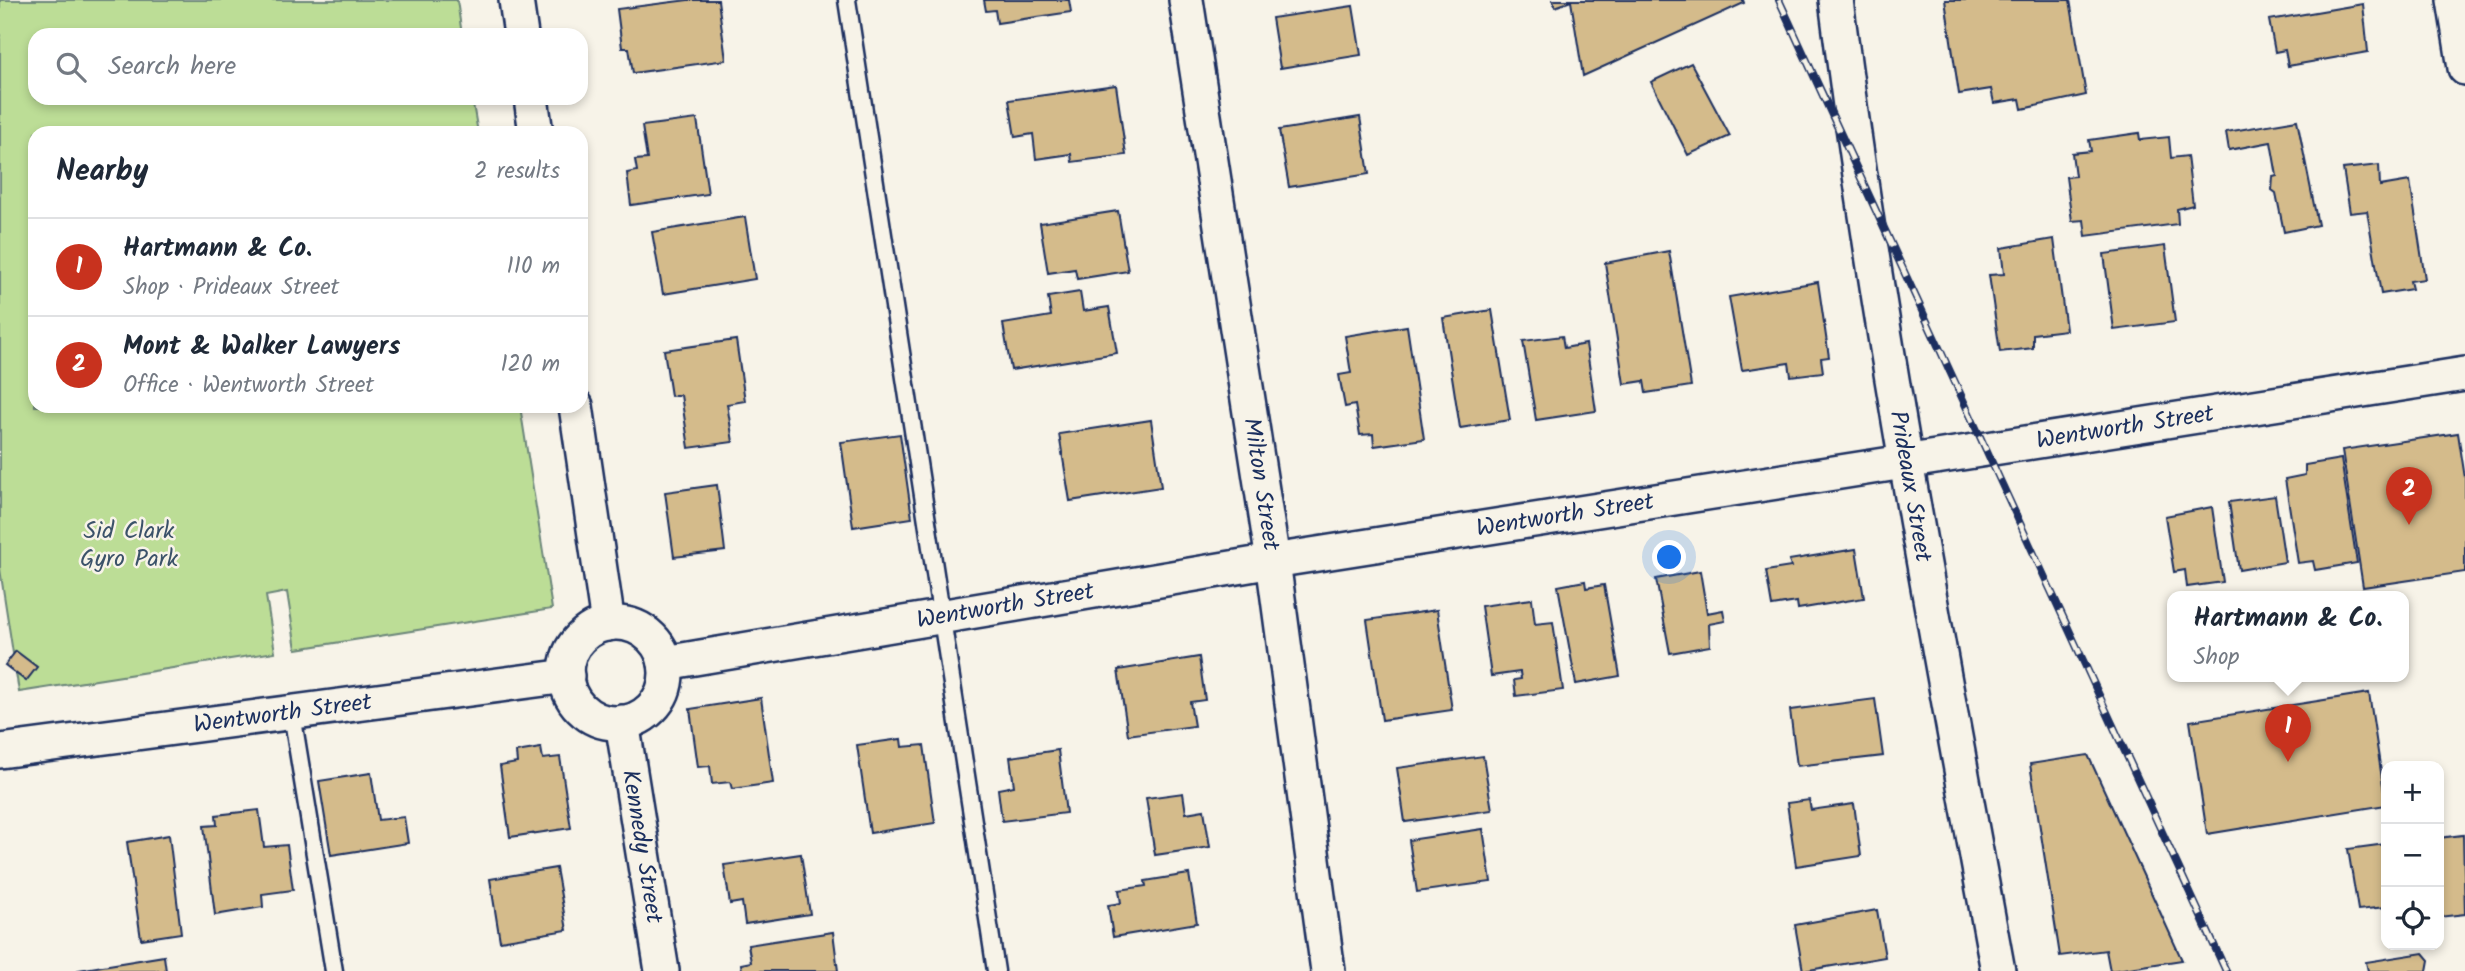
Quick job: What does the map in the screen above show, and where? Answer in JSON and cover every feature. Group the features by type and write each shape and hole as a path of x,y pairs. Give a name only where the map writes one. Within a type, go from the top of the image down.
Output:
{"street":[{"path":"516,0 521,28"},
{"name":"Milton Street","path":"1186,0 1273,561 1328,971"},
{"name":"Prideaux Street","path":"1836,0 1857,170 1906,462 1998,971"},
{"path":"2454,0 2465,68"},
{"path":"532,105 535,126"},
{"name":"Wentworth Street","path":"665,663 1273,561 2465,373"},
{"path":"577,413 608,624"},
{"path":"622,623 638,628 652,637 662,651 665,663 665,683 659,699 648,712 622,722 601,721 587,713 575,702 567,676 569,655 578,641 590,630 608,624 622,623"},
{"name":"Wentworth Street","path":"0,751 567,676"},
{"name":"Kennedy Street","path":"622,722 662,971"}],"lane":[{"path":"847,0 996,971"},
{"path":"292,713 334,971"}],"green space":[{"name":"Sid Clark Gyro Park","path":"0,0 457,0 461,28 28,28 28,105 473,105 477,126 28,126 28,413 521,413 552,609 296,649 287,592 266,596 275,652 19,692 0,569"}],"building":[{"path":"688,0 718,0 726,60 633,73 629,48 622,48 617,9"},
{"path":"984,0 1069,0 1071,12 997,23 995,10 986,11"},
{"path":"1553,0 1743,0 1744,3 1583,76 1571,1 1555,7"},
{"path":"1945,0 2070,0 2086,95 2022,109 2020,99 1994,103 1991,89 1959,94"},
{"path":"2363,4 2368,52 2288,66 2285,50 2275,52 2269,20"},
{"path":"1353,6 1361,55 1280,68 1272,18"},
{"path":"1691,63 1730,136 1688,155 1651,82"},
{"path":"1116,85 1126,155 1072,162 1071,154 1036,159 1033,134 1015,137 1009,100"},
{"path":"1360,117 1369,174 1289,187 1279,130"},
{"path":"697,119 708,194 631,205 627,173 637,171 635,160 647,159 642,126"},
{"path":"2297,120 2318,225 2284,232 2276,193 2272,190 2273,177 2277,176 2271,142 2229,150 2226,132"},
{"path":"2139,133 2140,140 2169,137 2171,158 2187,156 2193,205 2177,209 2178,224 2086,236 2084,220 2072,221 2066,177 2075,176 2072,153 2091,151 2089,140"},
{"path":"2379,165 2380,186 2410,181 2425,279 2410,281 2412,289 2381,294 2367,211 2350,213 2343,169"},
{"path":"1118,211 1128,271 1077,279 1075,269 1048,273 1040,223"},
{"path":"745,217 755,279 663,294 652,232"},
{"path":"2054,239 2066,330 2033,334 2033,348 2000,352 1989,275 2004,274 2001,248"},
{"path":"2165,246 2175,322 2114,330 2104,254"},
{"path":"1669,251 1691,386 1646,393 1644,381 1624,384 1605,263"},
{"path":"1818,282 1829,357 1821,358 1823,372 1791,376 1789,363 1742,370 1729,297"},
{"path":"1080,292 1083,311 1109,307 1117,353 1011,370 1003,324 1051,316 1048,297"},
{"path":"1492,310 1510,420 1460,428 1443,318"},
{"path":"1407,326 1424,439 1374,446 1373,434 1360,435 1355,405 1345,407 1339,375 1351,373 1345,336"},
{"path":"1562,336 1564,348 1586,344 1596,411 1536,420 1523,341"},
{"path":"736,340 745,401 727,404 733,442 689,448 681,395 671,396 664,350"},
{"path":"1151,420 1161,487 1070,501 1059,434"},
{"path":"2458,433 2465,478 2465,572 2363,587 2342,450"},
{"path":"900,434 912,518 853,527 841,442"},
{"path":"2341,459 2357,563 2315,570 2313,561 2298,563 2285,479 2305,475 2305,465"},
{"path":"717,485 725,551 674,557 665,492"},
{"path":"2275,496 2285,562 2239,570 2229,502"},
{"path":"2212,507 2223,582 2187,587 2185,570 2174,572 2165,516"},
{"path":"1856,549 1864,598 1798,609 1797,602 1772,606 1766,571 1791,567 1789,560"},
{"path":"1700,571 1707,613 1723,610 1725,621 1709,624 1710,646 1670,653 1656,579"},
{"path":"1585,581 1586,588 1604,585 1620,676 1576,684 1558,586"},
{"path":"1532,599 1535,624 1553,622 1563,690 1516,696 1514,680 1521,679 1520,672 1491,676 1481,606"},
{"path":"1437,610 1452,710 1382,720 1367,620"},
{"path":"16,651 37,667 26,681 5,665"},
{"path":"1199,657 1205,700 1190,702 1194,726 1128,735 1118,670"},
{"path":"2369,693 2381,772 2381,806 2207,834 2190,721"},
{"path":"761,698 773,783 732,789 730,782 712,784 710,766 698,767 690,709"},
{"path":"1875,699 1883,756 1797,766 1790,710"},
{"path":"901,739 902,747 924,745 935,823 870,833 857,745"},
{"path":"541,748 543,759 560,757 571,828 510,837 500,766 517,763 516,752"},
{"path":"1058,750 1066,813 1002,821 998,789 1014,786 1010,757"},
{"path":"2088,755 2182,960 2110,971 2106,950 2060,956 2030,764"},
{"path":"1483,756 1492,810 1405,822 1397,768"},
{"path":"371,773 378,820 404,817 408,843 331,855 319,781"},
{"path":"1183,793 1186,813 1204,810 1210,847 1155,855 1146,798"},
{"path":"1809,800 1811,810 1854,804 1861,856 1796,866 1787,803"},
{"path":"259,810 264,847 287,845 293,890 262,894 263,907 215,915 204,826 217,825 216,815"},
{"path":"1483,829 1491,882 1417,892 1409,840"},
{"path":"169,835 181,933 141,939 127,842"},
{"path":"2463,835 2465,914 2444,916 2444,837"},
{"path":"2381,845 2381,908 2358,910 2348,849"},
{"path":"801,854 810,914 745,924 742,902 730,904 724,865"},
{"path":"556,868 567,930 500,941 490,879"},
{"path":"1189,874 1197,923 1113,937 1108,905 1121,903 1119,890 1146,886 1145,881"},
{"path":"1877,910 1885,957 1803,971 1795,925"},
{"path":"833,932 838,971 742,971 741,964 751,962 748,945"},
{"path":"2423,953 2429,960 2427,971 2368,971 2366,962"},
{"path":"164,956 166,971 78,971 78,970"}],"railway":[{"path":"1779,0 2226,971"}],"place":[{"name":"Mont & Walker Lawyers","path":"2409,525"},
{"name":"Hartmann & Co.","path":"2288,762"}]}
